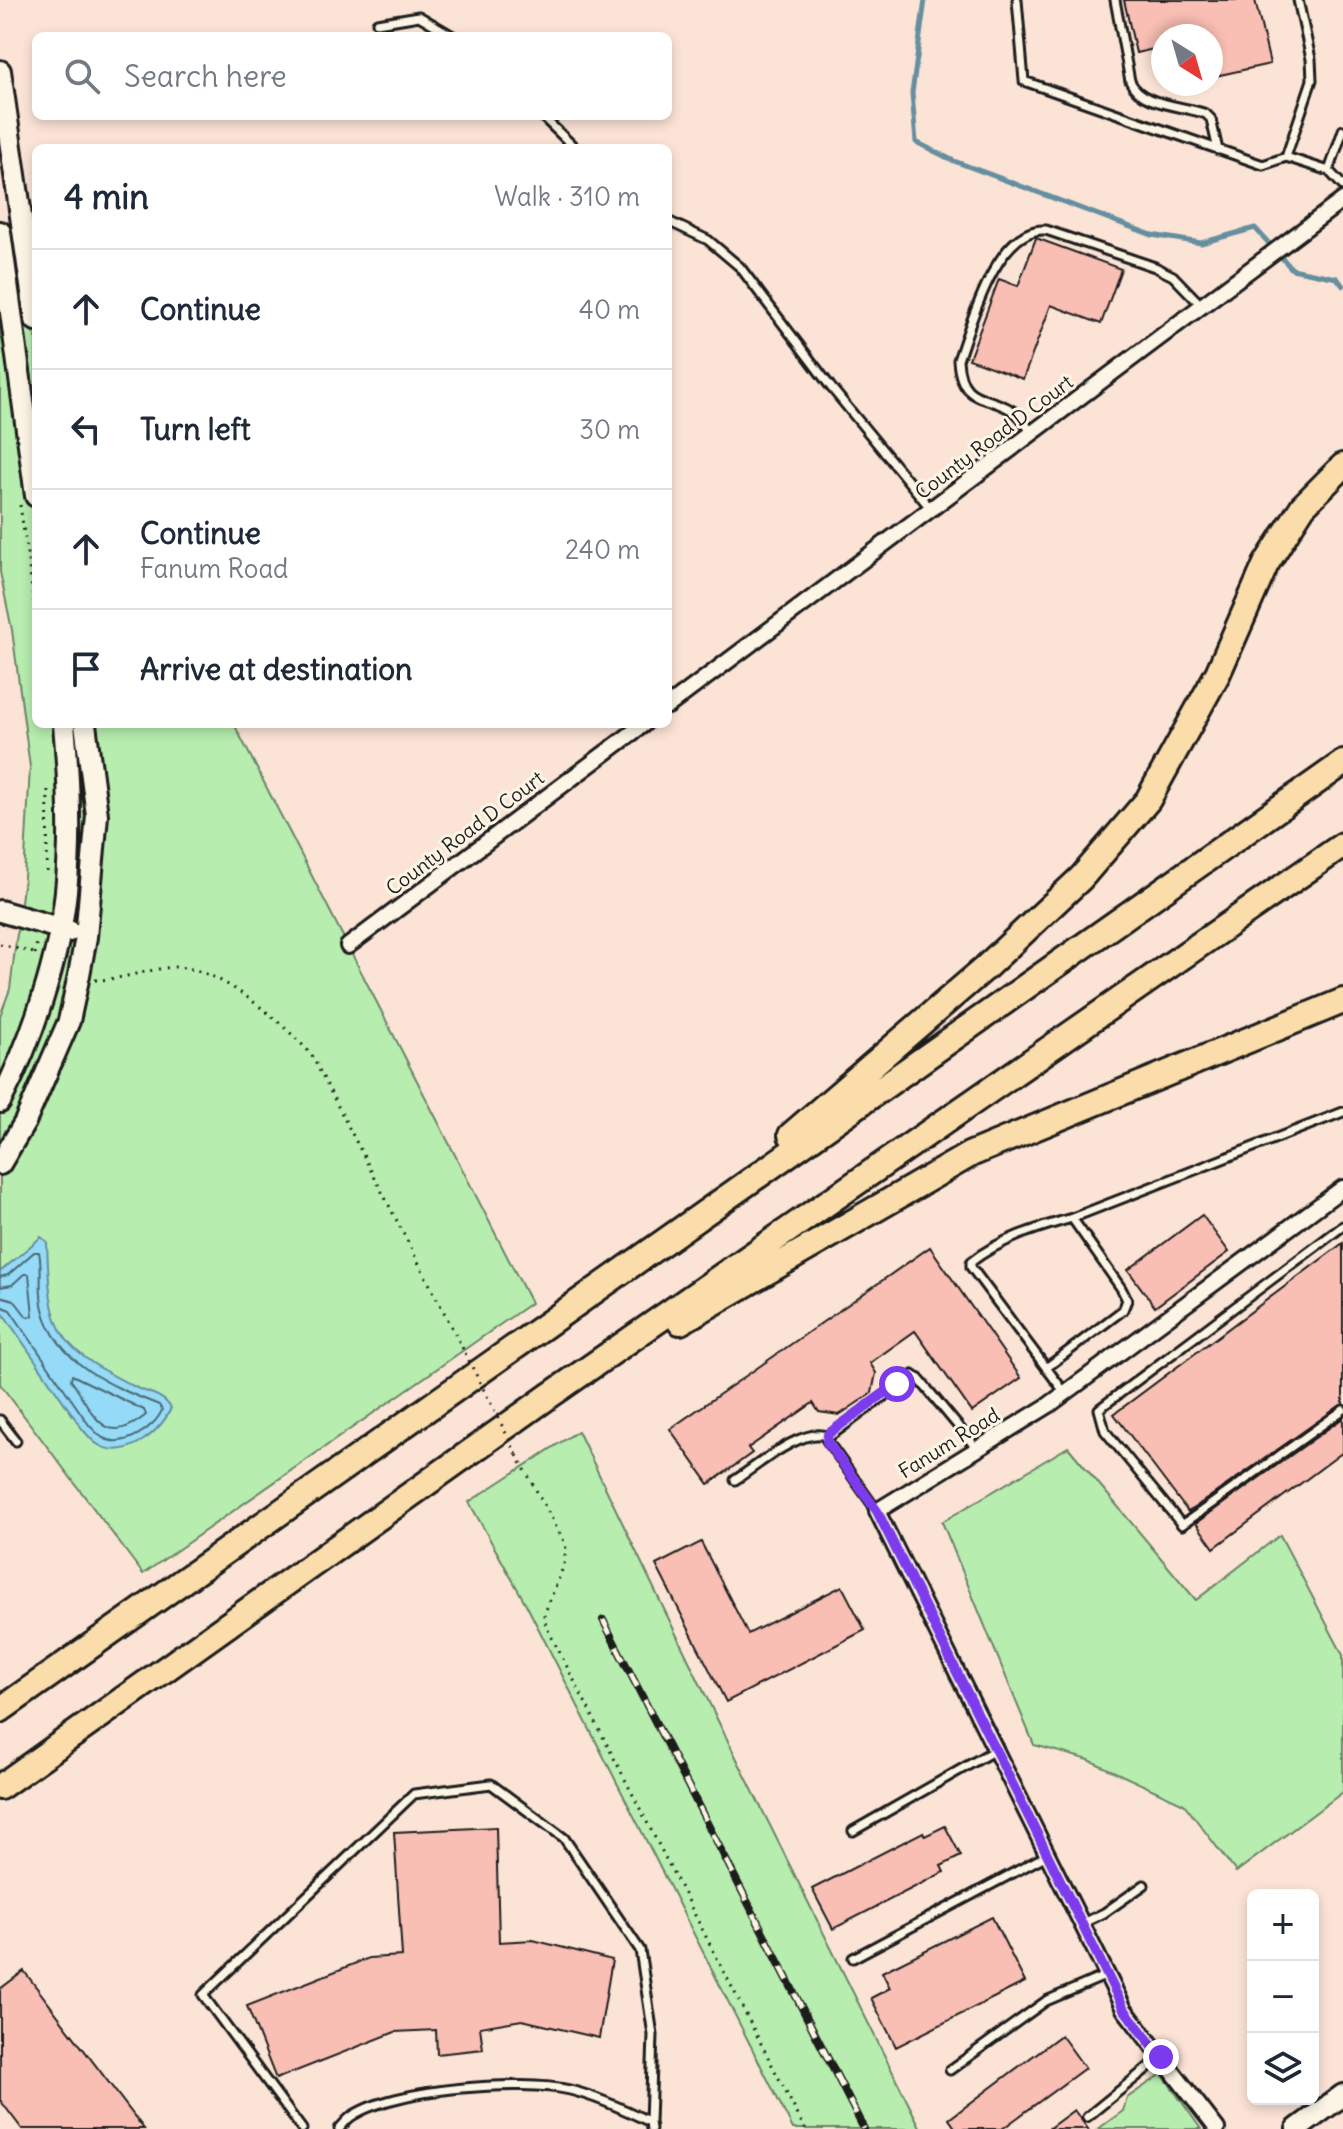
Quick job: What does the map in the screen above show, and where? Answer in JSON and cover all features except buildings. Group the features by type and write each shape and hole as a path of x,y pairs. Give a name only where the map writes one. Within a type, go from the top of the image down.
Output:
{"highway":[{"path":"696,1219 996,958 1081,878 1148,800 1218,673 1266,564 1303,506 1343,466"},
{"path":"1303,506 1343,481"},
{"path":"0,1710 1343,763"},
{"path":"0,1787 549,1396 1343,845"},
{"path":"549,1396 971,1154 1343,1001"}],"street":[{"path":"0,71 32,292"},
{"name":"County Road D Court","path":"672,703 1343,200"},
{"path":"0,232 32,467"},
{"path":"0,1102 20,1064 51,967 50,925 66,891 69,776 64,728"},
{"path":"0,1164 25,1122 69,1021 79,975 86,937 97,815 86,728"},
{"name":"County Road D Court","path":"348,946 639,728"},
{"path":"0,911 86,937"},
{"name":"Fanum Road","path":"877,1511 1065,1393 1343,1188"},
{"path":"877,1511 1124,2009 1217,2129"},
{"path":"1297,2129 1343,2095"}],"lane":[{"path":"1017,0 1024,81 1263,165 1286,157 1329,171 1343,186"},
{"path":"1115,0 1134,92 1206,114 1211,119 1218,150"},
{"path":"1286,157 1312,80 1311,59 1298,0"},
{"path":"377,23 419,16 446,32"},
{"path":"546,120 571,144"},
{"path":"1329,171 1343,130"},
{"path":"672,223 708,240 740,267 830,386 931,509"},
{"path":"1032,433 1016,413 975,396 964,385 958,360 997,262 1020,238 1035,229 1046,230 1155,267 1173,276 1202,306"},
{"path":"1065,1393 971,1267 971,1262 982,1253 1029,1231 1072,1218 1343,1112"},
{"path":"1046,1368 1123,1310 1127,1300 1072,1218"},
{"path":"1343,1226 1099,1409 1105,1431 1182,1525 1343,1410"},
{"path":"827,1436 913,1375 977,1449"},
{"path":"0,1420 16,1441"},
{"path":"735,1480 802,1437 817,1432 827,1436"},
{"path":"827,1436 827,1442 877,1511"},
{"path":"853,1831 995,1750"},
{"path":"302,2129 203,1995 414,1794 491,1784 564,1838 640,1950 653,2035 651,2125 615,2104 567,2089 507,2086 433,2090 385,2102 352,2115 339,2129"},
{"path":"853,1958 1047,1855"},
{"path":"1081,1924 1104,1913 1144,1885"},
{"path":"950,2070 1046,2001 1107,1975"},
{"path":"1087,2117 1161,2057"}],"path":[{"path":"47,877 48,785"},
{"path":"34,953 50,925"},
{"path":"0,944 34,953 42,964 51,967"},
{"path":"79,975 97,981 176,967 212,975 277,1018 311,1054 566,1545 564,1565 544,1615 546,1626 805,2129"}],"green space":[{"path":"0,268 32,330 32,728 236,728 531,1303 143,1574 0,1384 0,1016 10,989 24,878 30,767 12,630 0,572"},
{"path":"578,1431 921,2129 793,2129 527,1606 469,1502"},
{"path":"1068,1447 1196,1600 1280,1535 1343,1655 1343,1792 1236,1872 1184,1804 1089,1760 1034,1745 942,1522"},
{"path":"1162,2074 1201,2129 1098,2129 1123,2111 1127,2098"}],"water":[{"path":"41,1237 47,1242 55,1316 72,1347 108,1373 160,1397 171,1408 159,1426 141,1442 130,1447 108,1449 91,1439 0,1309 0,1272"}],"waterway":[{"path":"925,0 912,93 916,142 954,161 1152,235 1201,243 1255,228 1292,269 1337,278 1343,286"}],"railway":[{"path":"603,1620 864,2129"}],"route":[{"path":"897,1384 828,1434 827,1442 877,1511 1124,2009 1161,2057"}]}
